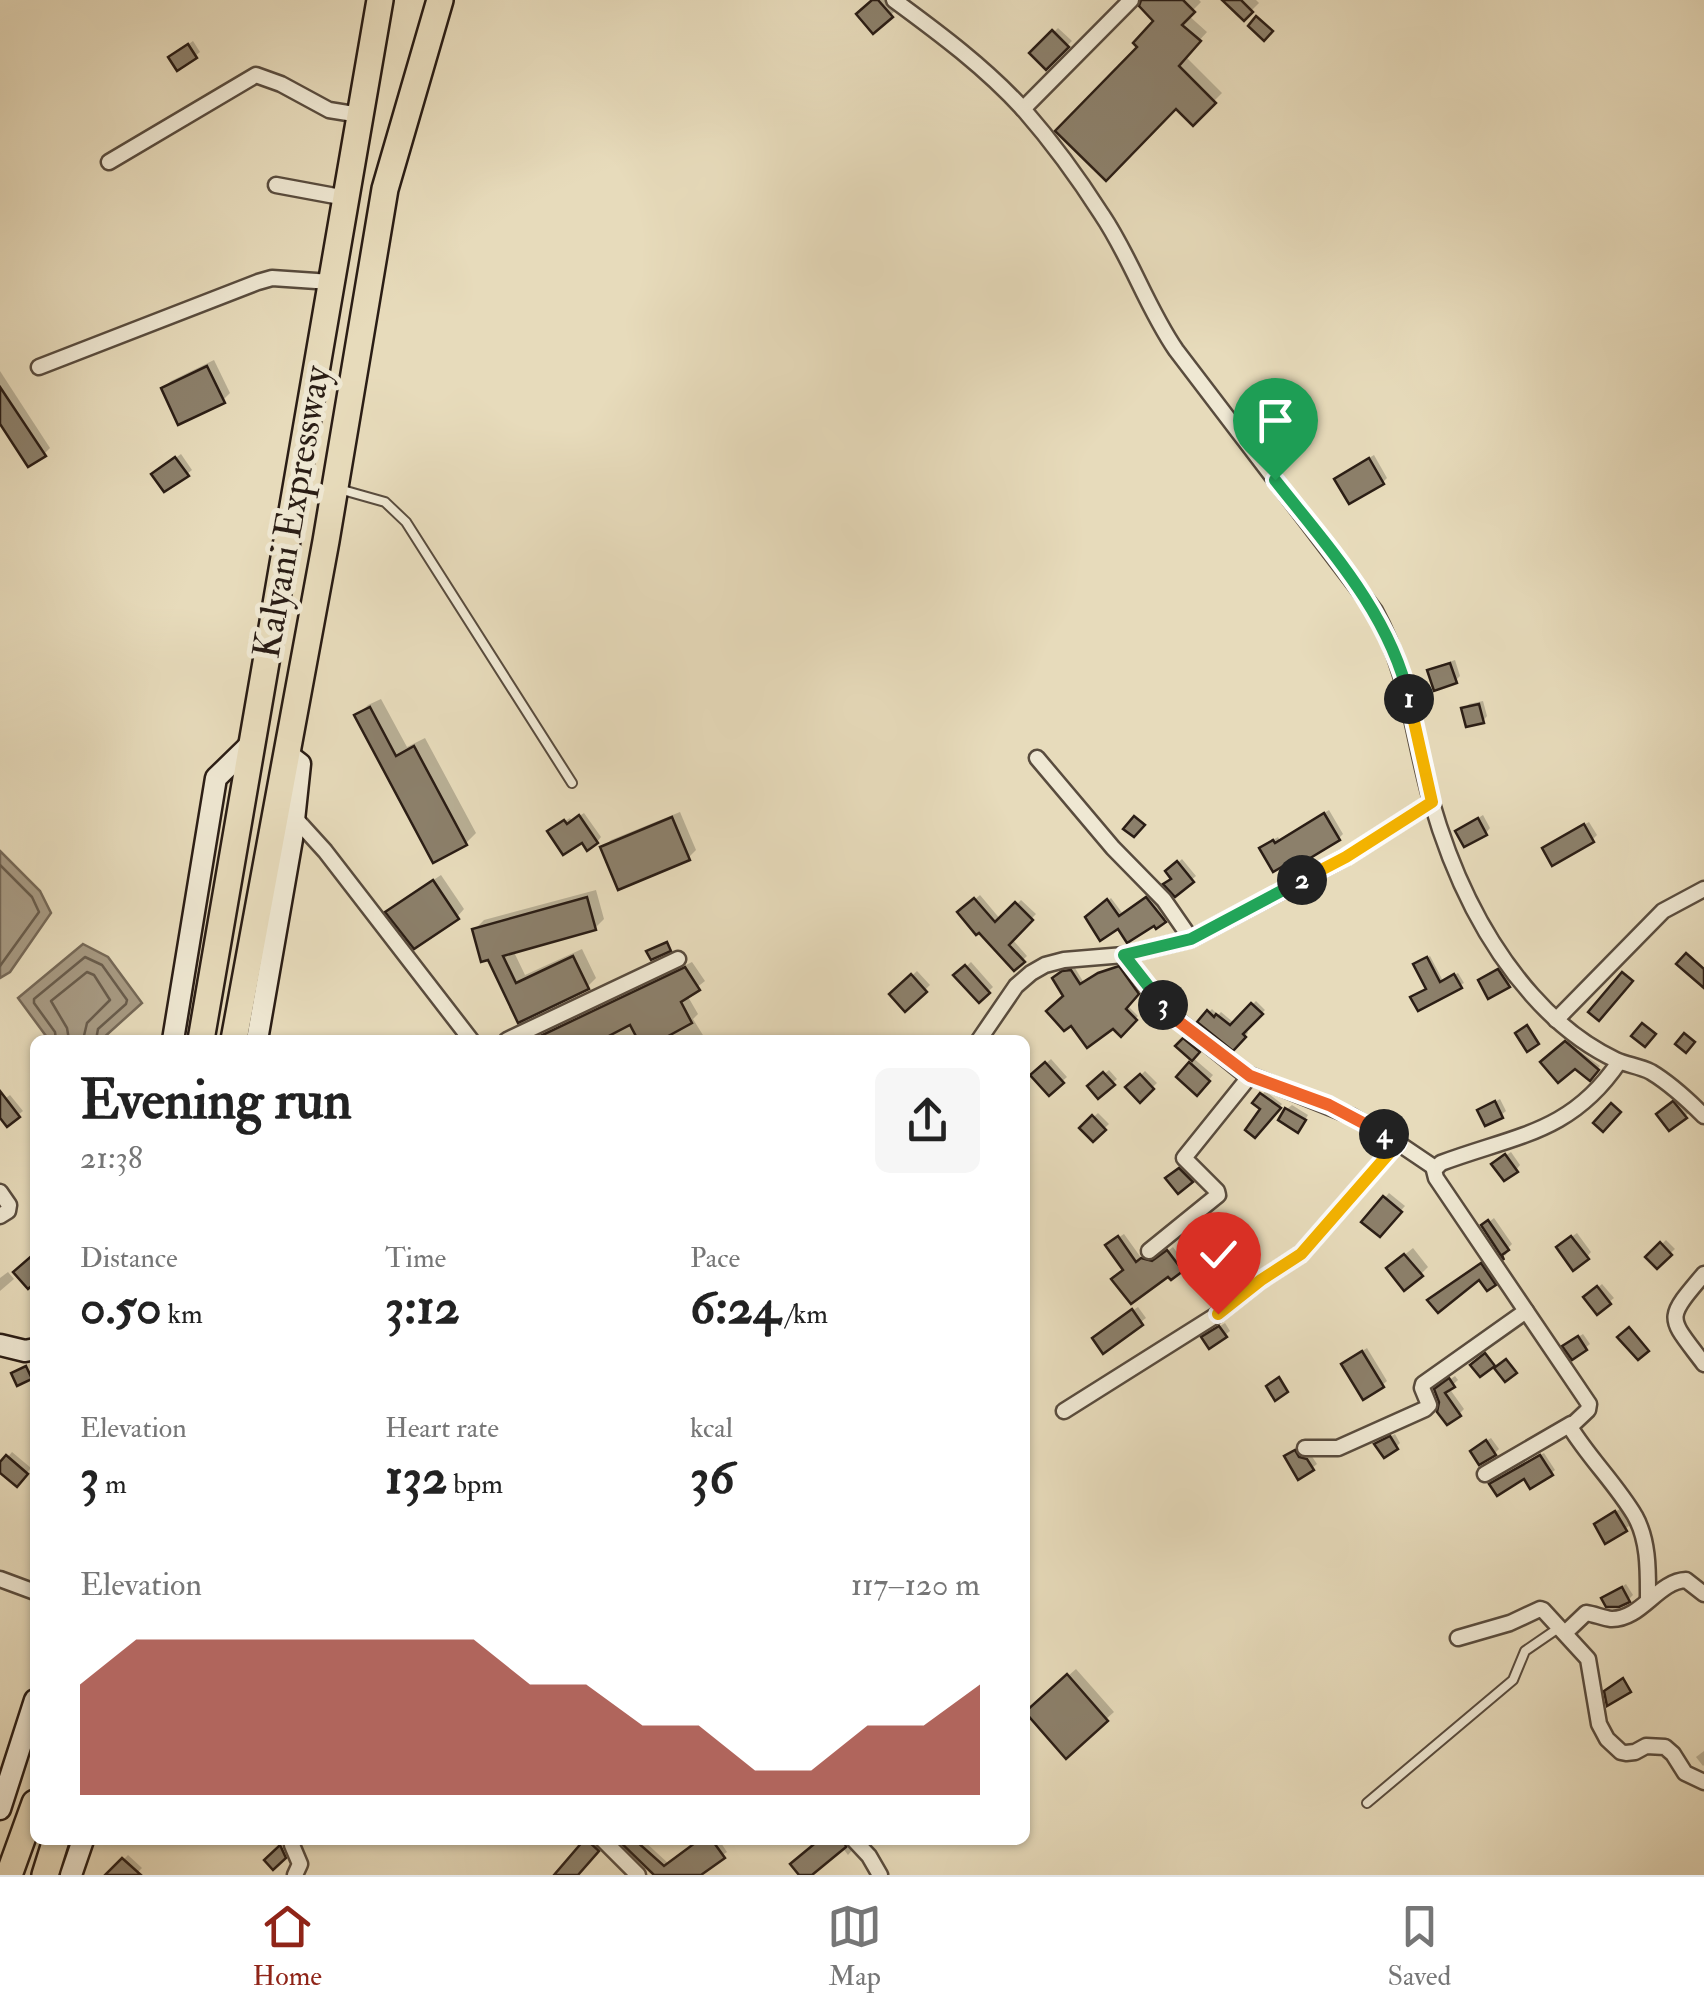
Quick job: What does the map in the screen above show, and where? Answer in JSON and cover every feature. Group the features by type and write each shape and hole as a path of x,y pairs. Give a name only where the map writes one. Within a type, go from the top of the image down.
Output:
{"highway":[{"name":"Kalyani Expressway","path":"202,1035 380,0"},
{"name":"Kalyani Expressway","path":"235,1035 288,754 385,189 440,0"},
{"path":"9,1875 30,1817"},
{"path":"45,1875 54,1845"}],"street":[{"path":"894,0 956,48 1022,109 1102,215 1156,320 1176,350 1374,612 1390,640 1404,679 1432,802 1460,878 1478,919 1510,968 1572,1033 1619,1062 1660,1078 1704,1116"},
{"path":"1022,109 1132,0"},
{"path":"109,162 256,75 282,84 329,110 360,115"},
{"path":"276,185 346,198"},
{"path":"38,367 258,282 272,278 332,282"},
{"path":"174,1035 216,778 252,743"},
{"path":"258,1035 300,764 288,754"},
{"path":"1037,758 1113,848 1164,900 1191,939"},
{"path":"982,1035 1016,986 1045,966 1064,960 1124,955 1191,939 1346,857 1432,802"},
{"path":"294,818 326,851 467,1035"},
{"path":"1556,1020 1663,911 1704,889"},
{"path":"1124,955 1178,1021 1250,1076 1329,1105 1435,1168"},
{"path":"518,1035 678,960"},
{"path":"1435,1168 1456,1157 1535,1131 1574,1112 1596,1093 1619,1062"},
{"path":"1150,1251 1218,1195 1184,1158 1250,1076"},
{"path":"1064,1411 1218,1314 1301,1254 1398,1143"},
{"path":"1435,1168 1436,1178 1589,1404 1588,1410 1570,1424 1485,1474"},
{"path":"0,1192 10,1206 0,1216"},
{"path":"1704,1274 1674,1312 1681,1333 1704,1364"},
{"path":"1306,1448 1338,1448 1425,1410 1428,1405 1423,1384 1526,1311"},
{"path":"0,1345 30,1350"},
{"path":"1570,1424 1636,1517 1644,1541 1648,1600"},
{"path":"0,1579 30,1590"},
{"path":"1562,1630 1586,1613 1615,1619 1635,1611 1676,1580 1686,1580 1704,1594"},
{"path":"1458,1638 1510,1623 1540,1609 1588,1658 1599,1724 1607,1739 1626,1753 1650,1746 1665,1747 1685,1773 1704,1782"},
{"path":"0,1809 30,1716"},
{"path":"72,1875 82,1845"},
{"path":"292,1845 300,1864 295,1875"},
{"path":"608,1845 638,1875"},
{"path":"859,1845 880,1875"}],"lane":[{"path":"335,488 385,502 406,522 572,782"},
{"path":"1367,1804 1513,1680 1525,1651 1562,1630"}],"water":[{"path":"0,851 40,891 51,913 10,972 0,978"},
{"path":"83,944 108,957 142,1003 107,1035 45,1035 18,998"}],"building":[{"path":"872,0 878,0 893,17 873,34 856,14"},
{"path":"1141,0 1183,0 1195,12 1182,25 1201,41 1179,66 1216,103 1193,126 1176,109 1106,181 1055,131 1137,47 1133,43 1153,21 1139,6"},
{"path":"1222,0 1241,0 1253,12 1244,21"},
{"path":"1256,16 1273,31 1264,41 1248,26"},
{"path":"1052,30 1069,47 1046,70 1029,53"},
{"path":"188,44 197,58 177,71 168,57"},
{"path":"207,366 225,403 178,425 161,388"},
{"path":"0,387 46,456 28,467 0,424"},
{"path":"175,457 189,476 164,492 151,474"},
{"path":"1369,458 1384,484 1349,504 1334,479"},
{"path":"1450,663 1457,683 1434,691 1427,670"},
{"path":"1479,704 1484,723 1466,727 1461,708"},
{"path":"370,707 396,756 414,746 467,845 433,863 354,715"},
{"path":"1324,813 1340,840 1302,863 1299,857 1273,872 1259,848 1273,840 1275,843"},
{"path":"579,815 598,843 587,851 582,843 563,855 547,831"},
{"path":"1134,816 1145,825 1134,837 1123,829"},
{"path":"672,817 690,860 618,890 600,847"},
{"path":"1478,818 1487,835 1464,847 1455,831"},
{"path":"1584,824 1594,842 1552,866 1542,848"},
{"path":"1177,861 1194,882 1175,897 1163,884 1171,879 1165,871"},
{"path":"433,880 459,919 414,949 385,912"},
{"path":"587,897 596,930 503,956 516,983 573,956 589,989 518,1023 488,960 481,962 472,929"},
{"path":"1146,897 1166,922 1127,943 1118,929 1100,941 1085,917 1107,899 1119,916"},
{"path":"974,898 995,922 1015,902 1033,920 1009,945 1025,962 1014,971 957,912"},
{"path":"667,942 671,951 651,960 646,951"},
{"path":"1686,953 1704,969 1704,988 1676,964"},
{"path":"1427,957 1440,982 1454,974 1462,988 1418,1011 1410,997 1426,989 1413,964"},
{"path":"965,965 990,993 979,1003 953,975"},
{"path":"1119,966 1139,994 1126,1009 1137,1020 1121,1037 1113,1029 1087,1048 1071,1026 1064,1031 1046,1011 1063,996 1052,978 1071,970 1080,984"},
{"path":"685,967 700,990 681,1002 692,1023 670,1035 635,1035 630,1025 611,1035 542,1035"},
{"path":"1498,969 1510,987 1488,999 1478,980"},
{"path":"1622,972 1633,981 1599,1021 1588,1012"},
{"path":"911,974 927,992 905,1012 889,994"},
{"path":"1251,1003 1263,1014 1233,1051 1197,1022 1207,1010 1230,1025"},
{"path":"1642,1023 1656,1034 1645,1047 1631,1036"},
{"path":"1527,1025 1539,1044 1527,1052 1515,1033"},
{"path":"1684,1033 1695,1042 1686,1053 1675,1044"},
{"path":"1183,1038 1200,1052 1192,1061 1175,1046"},
{"path":"1565,1041 1599,1070 1590,1081 1575,1069 1558,1083 1540,1062"},
{"path":"1045,1062 1064,1083 1049,1096 1030,1075"},
{"path":"1189,1062 1210,1081 1197,1096 1176,1077"},
{"path":"1103,1072 1115,1085 1098,1099 1087,1086"},
{"path":"1140,1074 1154,1089 1140,1103 1125,1087"},
{"path":"0,1091 20,1117 7,1127 0,1118"},
{"path":"1260,1093 1281,1108 1255,1138 1245,1130 1260,1109 1252,1103"},
{"path":"1495,1101 1503,1118 1485,1126 1477,1110"},
{"path":"1673,1101 1687,1118 1669,1131 1656,1114"},
{"path":"1611,1103 1621,1112 1603,1132 1593,1123"},
{"path":"1285,1108 1306,1120 1298,1133 1278,1120"},
{"path":"1092,1115 1106,1130 1093,1142 1079,1128"},
{"path":"1505,1154 1518,1172 1504,1181 1491,1164"},
{"path":"1179,1168 1193,1182 1178,1194 1165,1178"},
{"path":"1383,1196 1402,1212 1380,1237 1361,1222"},
{"path":"1488,1220 1509,1250 1502,1255 1504,1260 1481,1225"},
{"path":"1118,1236 1136,1262 1141,1258 1152,1261 1167,1250 1183,1271 1131,1304 1111,1279 1123,1270 1105,1245"},
{"path":"1571,1236 1589,1259 1573,1271 1556,1247"},
{"path":"1660,1242 1672,1255 1657,1269 1645,1257"},
{"path":"1404,1254 1423,1276 1404,1291 1386,1268"},
{"path":"30,1257 30,1287 28,1289 13,1272"},
{"path":"1481,1263 1496,1285 1487,1291 1479,1280 1438,1313 1427,1300"},
{"path":"1597,1286 1611,1304 1597,1315 1583,1297"},
{"path":"1132,1309 1143,1325 1103,1354 1092,1338"},
{"path":"1219,1326 1227,1337 1209,1349 1201,1337"},
{"path":"1629,1327 1649,1351 1638,1360 1617,1337"},
{"path":"1578,1336 1587,1350 1572,1360 1562,1346"},
{"path":"1362,1351 1384,1387 1363,1400 1341,1364"},
{"path":"1485,1353 1495,1366 1480,1377 1470,1365"},
{"path":"1506,1359 1517,1373 1505,1382 1494,1368"},
{"path":"26,1366 30,1380 17,1386 11,1373"},
{"path":"1279,1377 1288,1392 1275,1401 1266,1386"},
{"path":"1449,1378 1455,1387 1445,1393 1461,1416 1447,1425 1437,1412 1439,1402 1434,1389"},
{"path":"1390,1436 1398,1449 1384,1458 1374,1444"},
{"path":"1486,1440 1496,1455 1479,1465 1470,1451"},
{"path":"1295,1450 1314,1470 1298,1480 1284,1456"},
{"path":"6,1455 28,1474 17,1487 0,1473 0,1462"},
{"path":"1540,1455 1553,1475 1530,1489 1524,1479 1497,1496 1489,1484"},
{"path":"1615,1511 1627,1531 1605,1544 1594,1524"},
{"path":"1622,1587 1630,1602 1606,1607 1601,1598"},
{"path":"1067,1674 1108,1721 1066,1759 1030,1718 1030,1707"},
{"path":"1623,1678 1631,1692 1607,1706 1604,1691"},
{"path":"280,1845 286,1858 273,1870 264,1860"},
{"path":"580,1845 592,1845 599,1851 578,1875 554,1875"},
{"path":"623,1845 641,1845 664,1866 692,1845 716,1845 725,1858 701,1875 654,1875"},
{"path":"813,1845 845,1845 812,1875 799,1875 790,1864"},
{"path":"122,1858 141,1875 105,1875"}],"route":[{"path":"1218,1314 1301,1254 1398,1143 1329,1105 1242,1072 1178,1021 1124,955 1191,939 1346,857 1432,802 1407,690 1390,640 1374,612 1275,480"}]}
